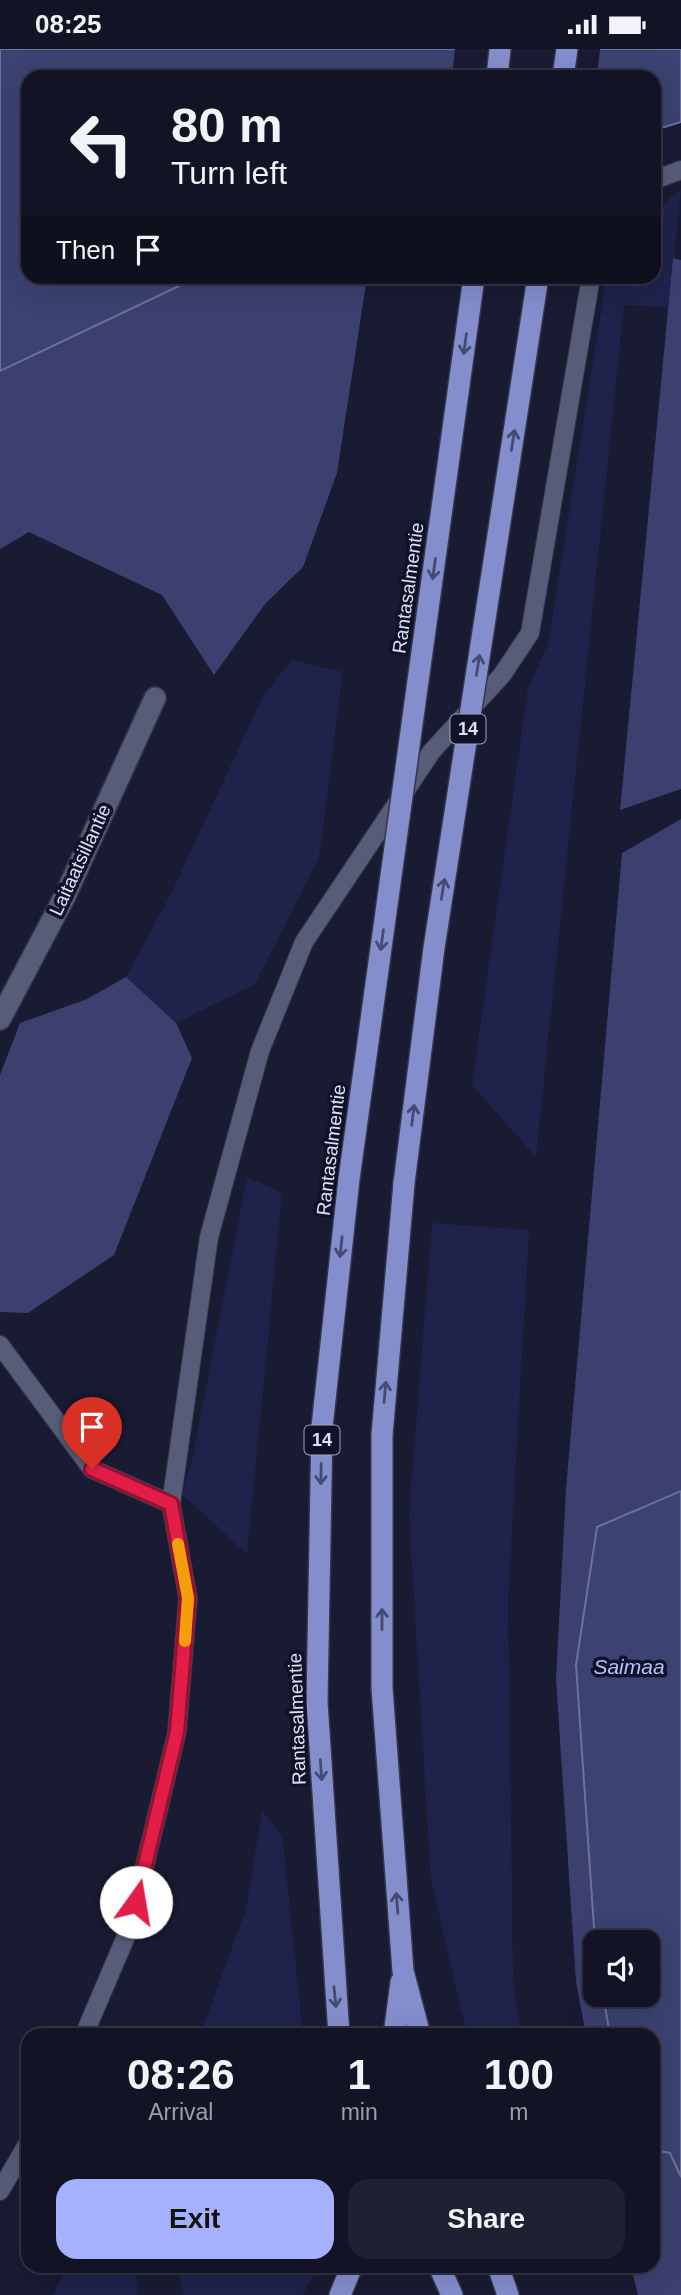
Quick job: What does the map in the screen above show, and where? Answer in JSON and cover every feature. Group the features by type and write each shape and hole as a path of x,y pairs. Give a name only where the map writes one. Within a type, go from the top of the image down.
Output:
{"highway":[{"path":"497,70 500,49"},
{"path":"564,70 567,49"},
{"name":"Rantasalmentie","path":"339,2028 317,1702 322,1427 349,1179 473,284"},
{"name":"14","path":"418,2028 403,1971 382,1688 382,1435 404,1183 434,948 537,284"},
{"name":"14","path":"395,2028 403,1971"},
{"path":"340,2295 349,2273"},
{"path":"442,2273 452,2295"},
{"path":"500,2273 508,2295"}],"street":[{"name":"Laitaatsillantie","path":"0,1019 65,896 155,698"}],"lane":[{"path":"661,177 681,170"},
{"path":"87,2028 130,1927 177,1732 188,1598 171,1504 209,1237 260,1051 304,942 432,751 502,675 530,633 590,284"},
{"path":"0,1345 92,1469 171,1504"},
{"path":"0,2191 21,2155"}],"shaded area":[{"path":"681,190 668,307 624,305 536,1157 472,1085 528,688 548,644 606,284 661,284 661,205"},
{"path":"673,258 681,260 681,789 620,810"},
{"path":"183,284 366,284 337,473 303,567 265,604 214,675 162,595 29,532 0,549 0,371"},
{"path":"292,660 343,672 319,857 255,984 176,1023 126,977 171,894 263,696"},
{"path":"681,819 681,1491 597,1527 576,1665 594,1930 583,1930 583,2007 605,2007 609,2028 585,2028 576,1982 556,1679 566,1489 622,853"},
{"path":"126,977 176,1023 192,1058 114,1255 28,1313 0,1312 0,1075 20,1023 87,999"},
{"path":"247,1177 282,1193 247,1554 182,1494 191,1465"},
{"path":"432,1223 529,1230 508,1600 513,1979 520,2028 465,2028 431,1880 409,1515"},
{"path":"262,1811 282,1835 302,2028 203,2028 246,1910"},
{"path":"660,2151 670,2153 681,2177 681,2295 638,2295 633,2273 660,2273"},
{"path":"64,2273 136,2273 138,2295 53,2295"},
{"path":"178,2273 314,2273 303,2295 183,2295"}],"water":[{"path":"0,49 681,49 681,122 661,128 661,70 21,70 21,284 183,284 0,371"},
{"name":"Saimaa","path":"681,1491 681,2177 670,2153 660,2151 660,2028 609,2028 605,2007 660,2007 660,1930 594,1930 576,1665 597,1527"}],"pier":[{"path":"455,49 600,49 598,70 453,70"}],"slow traffic":[{"path":"178,1544 188,1598 185,1641"}],"route":[{"path":"92,1469 171,1504 188,1598 177,1732 136,1902"}]}
